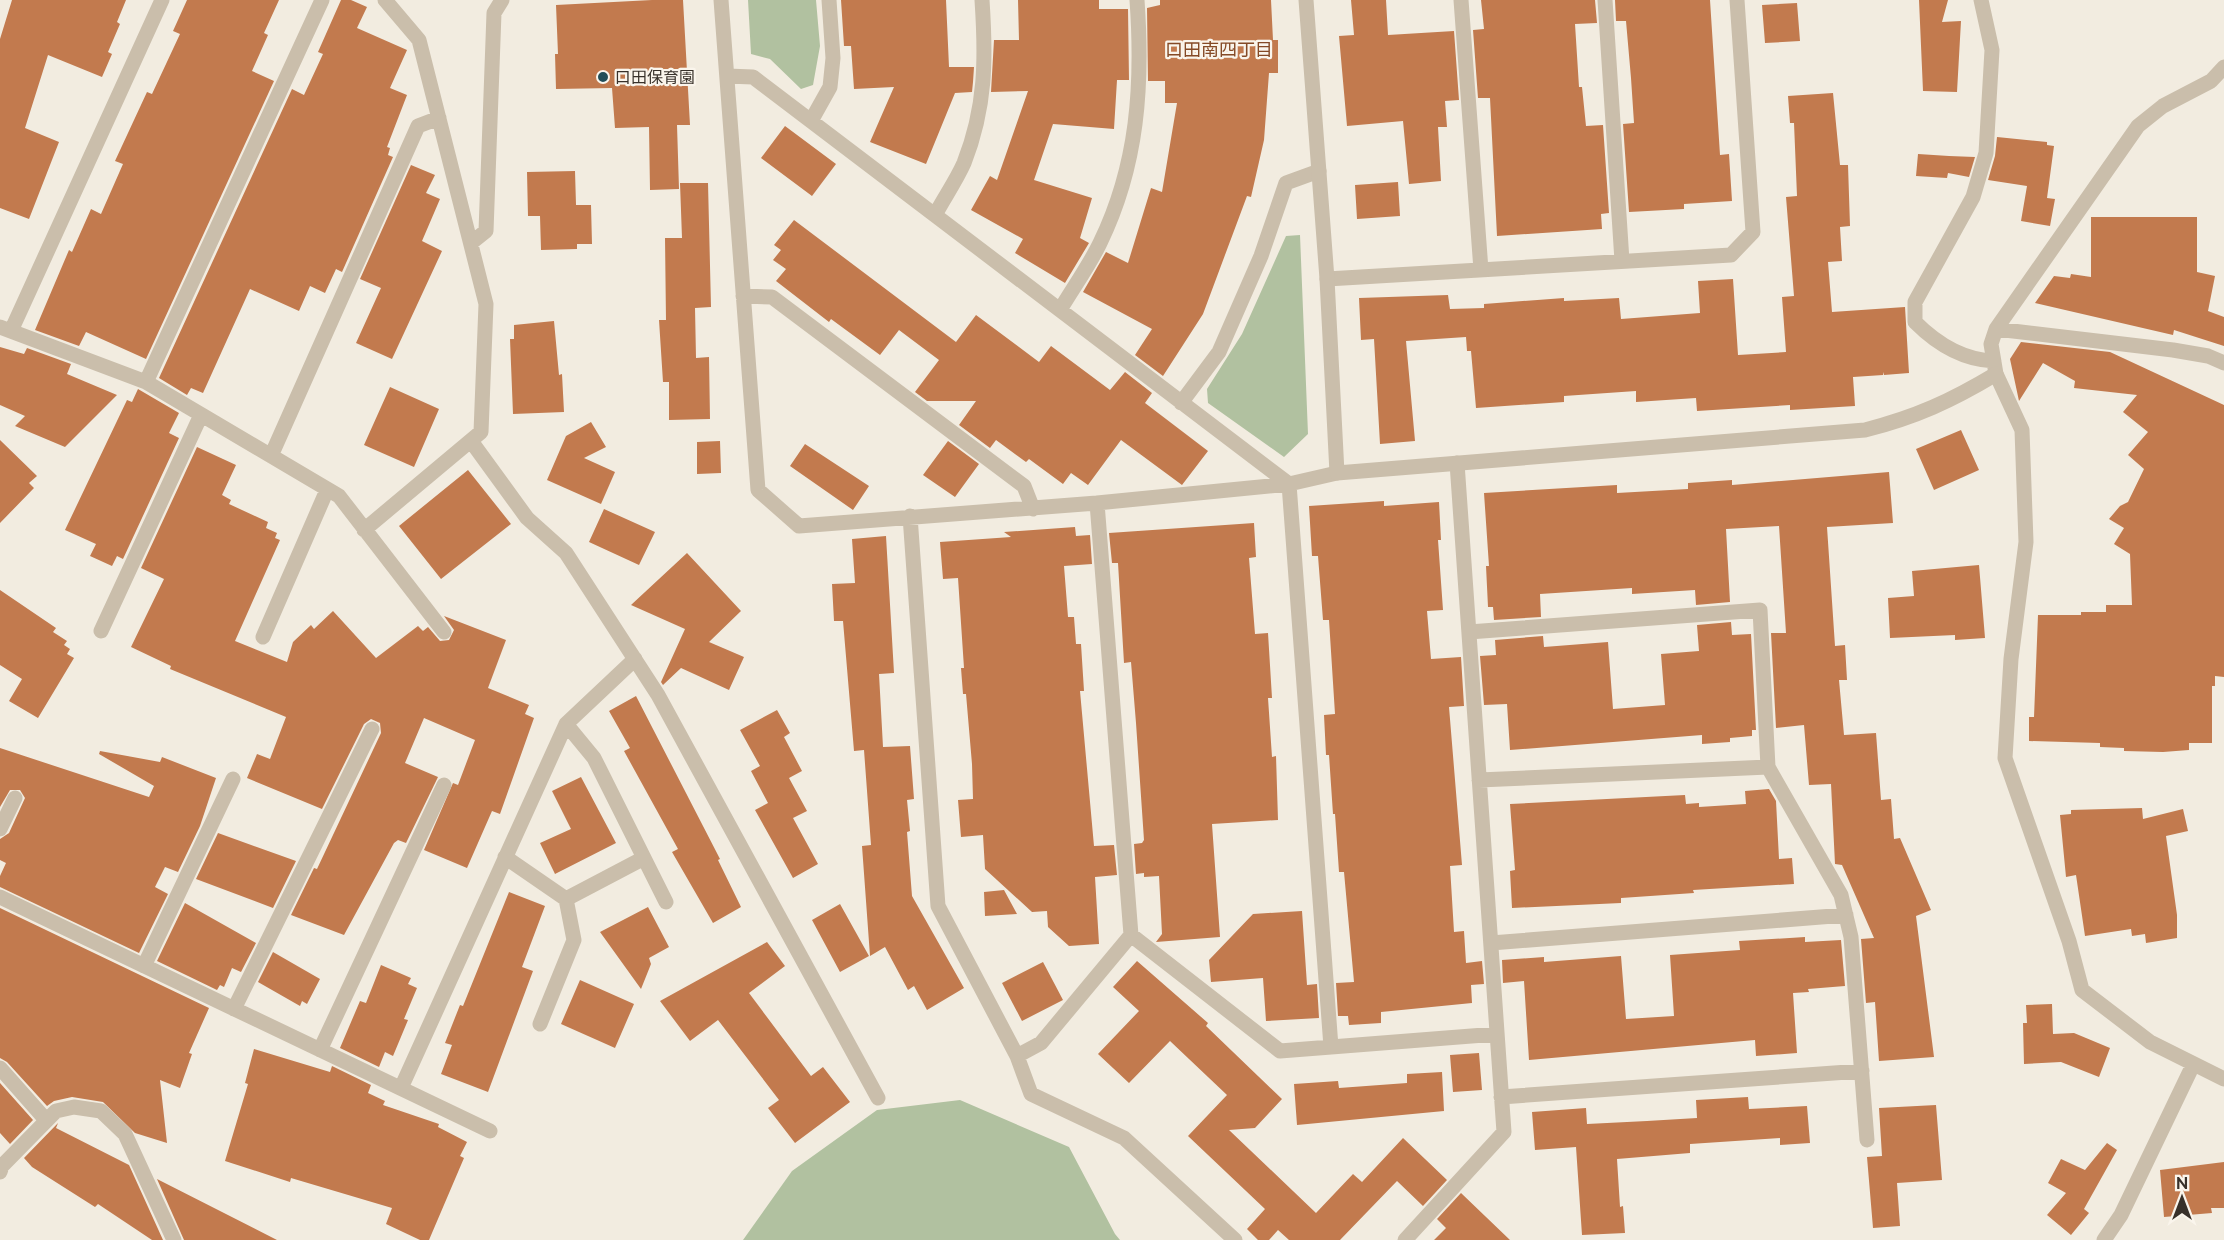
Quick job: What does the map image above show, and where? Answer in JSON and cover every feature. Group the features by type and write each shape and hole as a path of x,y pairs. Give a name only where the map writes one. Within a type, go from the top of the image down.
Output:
{"street":[{"path":"162,0 5,329 146,382 339,496 444,632"},
{"path":"146,382 322,0"},
{"path":"364,530 482,432 486,304 419,40 385,0"},
{"path":"471,243 486,231 494,13 502,0"},
{"path":"721,0 758,490 799,526 1097,503 1289,484 1337,473 1865,430 1901,421 1949,402 1995,368"},
{"path":"811,121 830,87 833,58 829,0"},
{"path":"935,215 963,164 981,109 986,55 982,0"},
{"path":"1059,310 1100,243 1131,158 1141,63 1137,0"},
{"path":"1306,0 1327,279 1337,473"},
{"path":"1461,0 1481,270"},
{"path":"1605,0 1622,261"},
{"path":"1327,279 1731,255 1753,232 1737,0"},
{"path":"1981,0 1992,50 1986,153 1973,197 1915,302 1915,322 1930,337 1972,360 1995,368"},
{"path":"2224,67 2211,81 2163,106 2138,126 1996,329 1991,344 1995,368 2022,430 2026,542 2011,659 2005,758 2069,941 2082,990 2150,1042 2224,1079"},
{"path":"727,76 753,77 1289,484 1331,1047"},
{"path":"271,456 418,126 439,118"},
{"path":"1181,403 1219,352 1261,256 1286,183 1319,171"},
{"path":"743,296 772,297 1024,486 1033,509"},
{"path":"1996,329 2173,350 2208,357 2224,363"},
{"path":"101,631 201,415"},
{"path":"471,441 527,518 566,553 635,659 664,706 878,1098"},
{"path":"1405,1240 1504,1132 1458,463"},
{"path":"263,637 327,490"},
{"path":"1017,1056 1041,1043 1131,935 1097,503"},
{"path":"910,516 938,906 1017,1056 1032,1094 1124,1138 1236,1240"},
{"path":"1469,632 1760,610 1768,767 1841,895 1851,937 1867,1140"},
{"path":"401,1088 566,724 635,659"},
{"path":"566,724 594,758 666,902"},
{"path":"234,1009 372,729"},
{"path":"1479,780 1768,767"},
{"path":"144,966 233,779"},
{"path":"320,1050 444,785"},
{"path":"0,829 15,798"},
{"path":"505,857 566,899 574,940 540,1024"},
{"path":"566,899 644,858"},
{"path":"0,897 490,1131"},
{"path":"1491,943 1846,915"},
{"path":"1131,935 1280,1051 1497,1034"},
{"path":"2104,1240 2121,1215 2193,1065"},
{"path":"0,1068 46,1120"},
{"path":"1501,1096 1862,1071"},
{"path":"0,1172 2,1166 56,1111 74,1107 101,1111 125,1134 174,1240"}],"green space":[{"path":"748,0 816,0 820,46 813,85 801,89 770,59 751,54"},
{"path":"1300,235 1308,434 1284,457 1208,403 1207,389 1242,334 1286,236"},
{"path":"960,1100 1069,1147 1120,1240 743,1240 792,1171 877,1110"}],"building":[{"path":"12,0 126,0 117,22 120,24 108,52 112,54 102,77 48,55 25,128 59,142 29,219 0,208 0,39"},
{"path":"187,0 279,0 264,33 268,35 252,71 274,81 146,359 86,332 79,346 35,330 69,250 72,252 91,209 101,214 123,164 115,161 147,92 152,94 180,34 173,31"},
{"path":"341,0 351,0 367,7 357,28 407,50 390,88 407,95 387,147 390,148 388,155 393,157 342,272 336,269 325,293 310,286 299,311 250,289 203,393 191,388 187,395 159,378 292,89 304,95 323,54 318,52"},
{"path":"683,0 690,125 677,125 679,189 650,190 649,127 615,128 612,88 556,89 555,54 558,54 556,5"},
{"path":"841,0 946,0 949,67 974,67 972,92 955,93 926,164 870,142 894,87 854,89 851,46 844,46"},
{"path":"1018,0 1099,0 1099,9 1128,9 1129,80 1117,80 1114,129 1053,124 1034,180 1092,198 1080,238 1089,243 1065,283 1015,253 1023,239 971,210 990,176 997,180 1028,91 991,92 994,40 1019,40"},
{"path":"1160,0 1271,0 1273,40 1278,40 1278,73 1269,73 1264,140 1251,197 1247,196 1203,314 1163,376 1135,355 1152,329 1083,292 1106,252 1128,263 1151,188 1162,192 1177,103 1165,103 1165,81 1148,81 1147,8 1160,5"},
{"path":"1351,0 1386,0 1388,35 1454,31 1459,100 1445,101 1447,127 1438,127 1441,181 1409,184 1403,121 1347,126 1339,36 1354,35"},
{"path":"1481,0 1595,0 1597,23 1575,24 1579,87 1582,87 1586,126 1603,125 1609,213 1601,214 1602,229 1497,236 1490,98 1478,98 1473,30 1484,29"},
{"path":"1615,0 1710,0 1720,155 1729,154 1732,201 1684,204 1684,209 1629,212 1623,124 1634,123 1626,21 1616,21"},
{"path":"1919,0 1948,0 1942,22 1961,21 1957,92 1923,91"},
{"path":"1797,3 1800,41 1765,43 1762,5"},
{"path":"1833,93 1840,165 1848,165 1850,226 1840,227 1842,261 1828,262 1832,312 1905,307 1909,373 1884,375 1883,372 1883,375 1853,377 1855,406 1790,410 1790,405 1697,411 1696,398 1636,402 1636,391 1564,396 1564,402 1476,408 1471,351 1467,351 1466,337 1406,341 1415,441 1380,444 1374,339 1361,340 1359,298 1448,295 1450,309 1484,308 1484,304 1564,298 1564,301 1619,298 1621,319 1700,313 1698,281 1733,279 1738,355 1786,352 1782,297 1794,296 1786,197 1797,196 1794,123 1790,123 1788,96"},
{"path":"785,126 836,164 812,196 761,158"},
{"path":"1997,137 2047,142 2047,145 2054,146 2047,198 2055,199 2050,226 2021,221 2027,186 1988,180 1995,156"},
{"path":"1918,154 1975,157 1969,177 1948,173 1947,178 1916,176"},
{"path":"411,165 435,175 426,193 440,199 422,241 442,251 392,359 356,343 381,288 360,279"},
{"path":"575,171 576,205 591,205 592,244 577,244 577,249 541,250 540,216 528,216 527,172"},
{"path":"1398,182 1400,216 1357,219 1355,185"},
{"path":"680,183 708,183 711,307 695,308 696,358 709,357 710,419 669,420 669,382 663,382 659,320 666,320 665,238 682,238"},
{"path":"2091,217 2197,217 2197,272 2215,276 2208,311 2224,317 2224,346 2174,330 2173,335 2035,303 2054,276 2070,278 2071,274 2091,277"},
{"path":"794,220 956,342 976,315 1039,362 1051,346 1110,390 1125,372 1152,393 1145,403 1208,451 1182,485 1121,440 1088,485 1071,473 1063,484 1029,459 1026,462 996,440 990,448 959,425 976,401 927,401 915,392 939,360 899,330 880,355 831,319 829,322 776,281 786,269 773,260 781,250 774,245"},
{"path":"554,321 559,375 562,374 564,412 513,414 510,339 514,339 514,325"},
{"path":"2021,342 2110,352 2224,405 2224,677 2215,676 2215,686 2212,686 2212,743 2189,743 2189,750 2163,752 2124,751 2124,748 2100,747 2100,743 2029,741 2029,717 2034,717 2038,615 2081,615 2081,612 2106,612 2106,605 2132,605 2130,554 2114,544 2124,528 2109,519 2120,506 2128,502 2144,469 2128,455 2148,432 2123,412 2137,395 2074,388 2075,381 2043,363 2019,401 2010,359"},
{"path":"0,347 24,354 27,348 71,364 67,374 117,395 65,447 15,426 25,416 0,405"},
{"path":"390,387 439,409 414,467 364,445"},
{"path":"138,389 179,413 169,433 179,438 123,559 117,556 112,566 90,556 96,544 65,530 127,400 132,402"},
{"path":"591,422 606,447 584,458 615,472 601,504 547,480 566,436"},
{"path":"1961,430 1979,470 1934,490 1916,449"},
{"path":"0,440 37,476 29,483 34,488 0,523"},
{"path":"720,441 721,473 697,474 697,442"},
{"path":"948,441 979,464 955,497 923,475"},
{"path":"805,444 869,486 853,510 790,466"},
{"path":"197,447 236,465 222,495 231,500 229,504 268,522 266,528 277,533 275,538 280,540 235,641 287,662 293,642 311,625 314,629 333,611 376,658 418,626 423,631 428,627 440,641 449,640 454,630 444,616 506,640 488,688 529,705 525,714 534,718 500,814 492,811 467,868 424,850 453,783 458,785 475,740 424,718 405,763 438,777 406,843 398,840 394,843 344,935 291,915 314,868 317,869 381,733 380,723 371,719 364,724 322,809 247,778 257,754 270,759 286,717 170,669 171,666 131,647 164,579 141,568"},
{"path":"468,470 511,524 441,579 399,526"},
{"path":"1889,472 1893,523 1827,527 1835,646 1845,645 1847,680 1839,680 1844,735 1876,733 1881,800 1891,799 1894,839 1900,838 1931,910 1916,916 1934,1057 1879,1061 1875,1002 1866,1003 1861,939 1874,938 1842,865 1835,864 1831,784 1809,785 1804,725 1776,728 1771,633 1786,633 1779,526 1726,529 1730,602 1696,605 1695,590 1632,594 1632,588 1540,594 1541,617 1494,620 1493,607 1488,607 1486,566 1489,566 1484,493 1617,485 1617,493 1688,489 1688,483 1732,480 1732,485"},
{"path":"1384,501 1384,506 1439,502 1441,540 1438,540 1443,610 1427,611 1431,659 1461,657 1464,706 1449,707 1462,865 1450,866 1454,932 1464,931 1466,963 1482,961 1484,984 1471,985 1472,1003 1381,1012 1381,1023 1349,1025 1348,1016 1338,1016 1336,983 1354,982 1344,872 1339,872 1329,755 1326,755 1324,715 1335,714 1329,620 1323,620 1318,556 1312,556 1309,506"},
{"path":"604,509 655,532 639,565 589,542"},
{"path":"1254,523 1256,557 1249,558 1255,634 1268,633 1272,698 1268,698 1272,757 1276,756 1278,820 1212,824 1220,937 1156,942 1162,934 1159,876 1144,877 1144,873 1136,874 1134,844 1142,843 1144,840 1136,723 1131,662 1124,663 1118,563 1112,563 1109,533"},
{"path":"1075,527 1076,536 1090,535 1092,564 1064,566 1068,617 1074,617 1076,644 1081,644 1084,691 1080,691 1094,846 1114,845 1117,875 1095,877 1099,944 1069,946 1048,927 1047,911 1032,912 985,869 983,835 961,837 958,800 973,799 972,764 966,694 963,694 961,668 964,668 958,578 943,579 940,542 1011,537 1004,532"},
{"path":"886,536 894,673 879,674 883,747 910,746 914,799 907,800 910,831 907,832 912,896 964,988 927,1010 914,986 908,990 885,947 870,956 862,846 871,845 864,750 854,751 843,621 834,621 832,584 855,583 852,539"},
{"path":"687,553 741,611 709,642 744,657 729,690 681,668 663,685 661,682 685,629 631,605"},
{"path":"1979,565 1985,638 1955,640 1955,635 1890,638 1888,598 1914,596 1912,571"},
{"path":"0,590 56,628 53,632 67,641 64,645 70,649 67,654 74,658 38,718 9,701 22,679 0,665"},
{"path":"1731,622 1732,635 1751,634 1756,730 1752,730 1752,736 1730,738 1730,742 1702,744 1702,735 1510,750 1507,704 1484,705 1480,656 1496,655 1495,640 1543,636 1544,647 1608,642 1613,709 1665,705 1661,654 1699,651 1697,625"},
{"path":"636,696 720,859 718,860 741,907 713,923 672,852 678,849 624,751 630,748 609,711"},
{"path":"777,710 790,733 784,737 802,771 789,778 807,811 793,818 818,864 793,878 755,810 768,803 751,771 760,766 740,730"},
{"path":"0,748 149,797 154,786 99,754 100,751 160,762 162,757 216,778 200,826 178,872 165,867 155,887 168,894 139,953 0,887 0,876 6,863 0,860 0,839 9,833 25,798 20,790 10,790 0,807"},
{"path":"581,777 616,843 555,874 540,843 571,829 552,791"},
{"path":"1769,789 1776,801 1779,859 1792,858 1794,884 1693,890 1694,893 1621,898 1621,903 1512,908 1510,871 1515,870 1510,804 1685,795 1686,804 1699,803 1699,807 1746,804 1745,791"},
{"path":"2142,808 2143,819 2183,809 2188,831 2166,836 2177,915 2177,938 2146,943 2145,934 2132,936 2131,929 2085,936 2076,875 2066,877 2060,815 2071,814 2071,810"},
{"path":"218,833 296,861 273,908 196,879"},
{"path":"1004,890 1017,914 985,916 984,892"},
{"path":"509,892 545,906 522,967 533,971 488,1092 441,1074 452,1045 445,1043 460,1005 463,1006"},
{"path":"185,903 256,943 241,972 232,968 224,987 220,985 217,990 157,961"},
{"path":"840,904 869,956 840,972 812,920"},
{"path":"648,907 669,947 649,958 651,964 641,989 600,932"},
{"path":"0,908 209,1008 189,1053 192,1054 180,1088 160,1080 167,1143 135,1133 103,1102 72,1097 54,1101 47,1106 7,1062 0,1058"},
{"path":"1302,911 1307,985 1317,984 1319,1018 1266,1021 1263,978 1211,982 1209,960 1253,914"},
{"path":"1805,937 1805,942 1841,940 1845,986 1808,989 1809,992 1793,993 1797,1053 1756,1056 1755,1040 1529,1060 1524,981 1503,983 1502,960 1544,957 1544,962 1621,956 1626,1019 1674,1016 1670,955 1740,950 1739,941"},
{"path":"767,942 785,966 749,993 811,1076 823,1067 850,1102 795,1143 768,1108 779,1100 718,1020 690,1041 660,1001"},
{"path":"273,952 320,979 307,1004 302,1001 300,1006 258,982"},
{"path":"1137,961 1208,1023 1206,1026 1282,1099 1255,1128 1229,1130 1316,1213 1353,1174 1362,1182 1403,1138 1447,1180 1423,1206 1397,1181 1340,1240 1289,1240 1278,1230 1269,1240 1258,1240 1247,1229 1265,1209 1188,1136 1227,1095 1170,1041 1129,1083 1098,1054 1139,1011 1113,987"},
{"path":"1043,962 1063,1000 1022,1021 1002,983"},
{"path":"381,965 411,978 408,984 417,988 404,1019 408,1020 393,1056 385,1052 379,1067 340,1048 360,1001 366,1003"},
{"path":"580,980 634,1004 615,1048 561,1024"},
{"path":"2052,1004 2053,1034 2074,1033 2110,1048 2099,1077 2061,1062 2024,1064 2023,1023 2027,1023 2026,1005"},
{"path":"254,1049 330,1072 332,1066 371,1085 368,1093 385,1101 383,1105 439,1124 438,1127 467,1142 460,1156 464,1158 429,1240 420,1240 386,1224 392,1208 291,1178 290,1182 225,1161 248,1084 245,1083"},
{"path":"1479,1053 1482,1090 1453,1092 1450,1055"},
{"path":"1442,1072 1444,1111 1297,1125 1294,1084 1338,1081 1339,1088 1407,1083 1407,1074"},
{"path":"0,1083 33,1120 10,1144 0,1133"},
{"path":"1748,1097 1749,1109 1807,1106 1810,1143 1780,1145 1780,1138 1690,1144 1690,1153 1617,1159 1620,1207 1623,1206 1625,1233 1582,1235 1576,1147 1535,1150 1532,1112 1586,1108 1587,1124 1697,1118 1696,1100"},
{"path":"1936,1105 1942,1180 1897,1183 1900,1226 1873,1228 1867,1157 1882,1156 1879,1108"},
{"path":"58,1123 56,1128 129,1165 163,1240 152,1240 98,1204 95,1207 32,1167 24,1158"},
{"path":"2107,1143 2117,1150 2084,1209 2089,1213 2071,1235 2047,1215 2066,1193 2048,1183 2061,1159 2085,1170"},
{"path":"2224,1162 2224,1208 2211,1208 2212,1213 2164,1217 2160,1170"},
{"path":"157,1179 277,1240 184,1240"},
{"path":"1461,1193 1510,1240 1434,1240 1446,1228 1437,1219"}],"place":[{"name":"口田保育園","path":"603,77"}],"district":[{"name":"口田南四丁目","path":"1219,49"}]}
